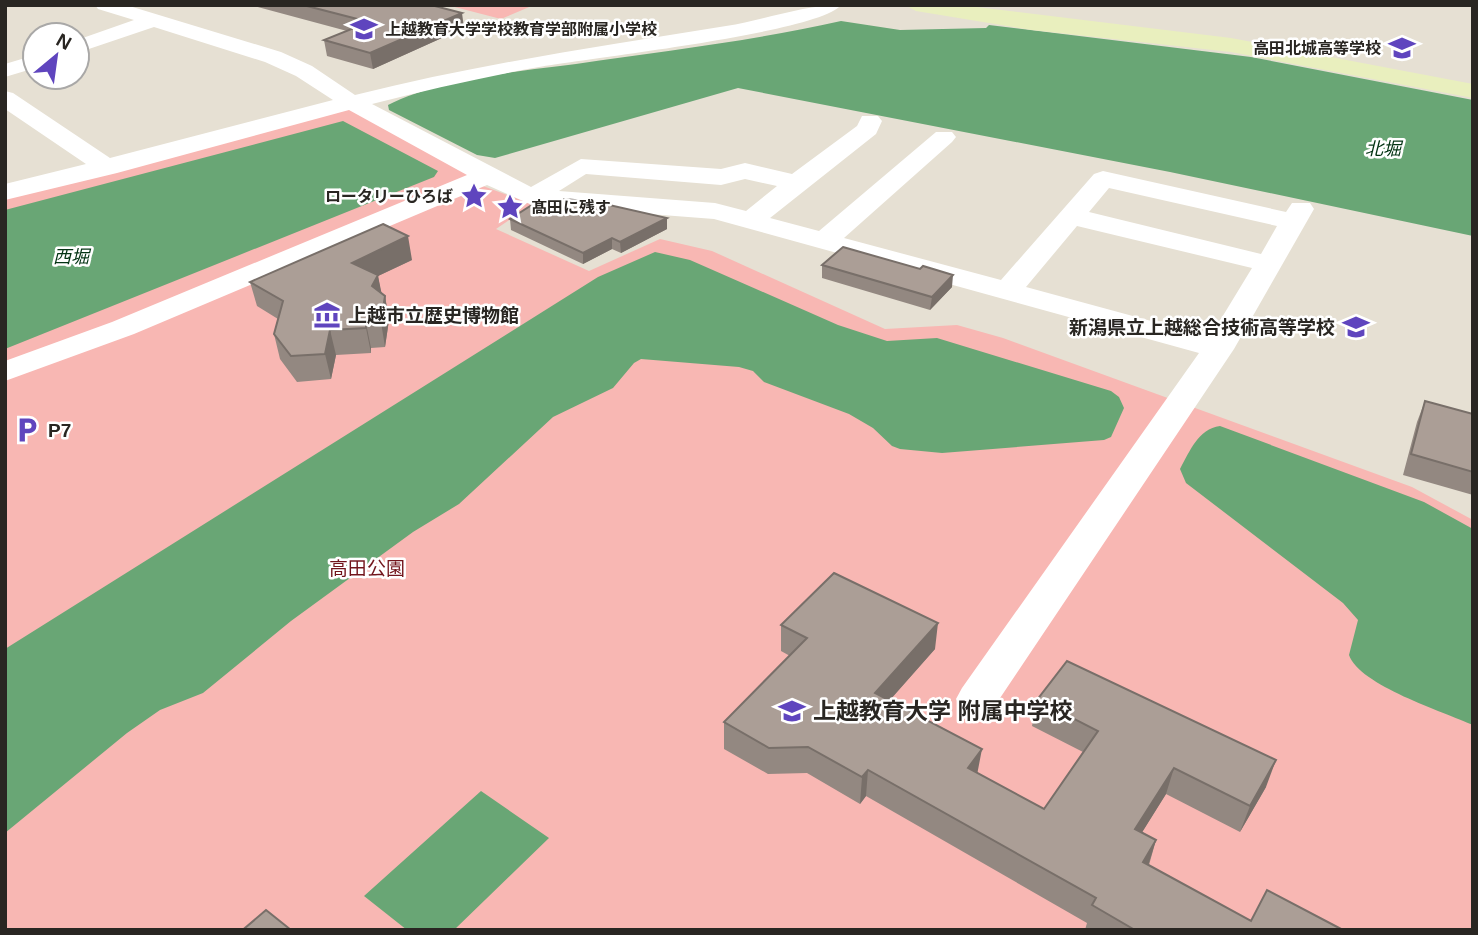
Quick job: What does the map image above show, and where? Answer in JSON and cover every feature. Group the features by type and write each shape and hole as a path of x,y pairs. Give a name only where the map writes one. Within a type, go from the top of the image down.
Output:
{"street":[{"path":"104,5 273,57 304,71 351,102 486,176 532,197 707,210 1218,349"},
{"path":"5,192 108,168 351,102 534,60 775,24 821,11 831,5"},
{"path":"916,5 1032,23 1231,45 1473,92"},
{"path":"91,42 154,20"},
{"path":"5,98 108,168"},
{"path":"750,221 868,129 870,121"},
{"path":"824,241 944,137"},
{"path":"532,197 581,166 721,177 745,171 797,183"},
{"path":"5,372 123,328 486,176"},
{"path":"976,699 1218,349 1297,216 1103,179 1007,291"},
{"path":"1071,216 1268,264"}],"green space":[{"path":"447,5 534,5 501,19"},
{"name":"高田公園","path":"345,107 465,169 483,186 521,200 536,202 496,229 589,271 660,239 712,251 885,329 957,325 1003,338 1412,487 1473,520 1473,930 5,930 5,196"}],"water":[{"name":"北堀","path":"841,21 900,30 986,28 989,25 1251,57 1473,100 1473,236 1170,172 738,88 495,158 477,155 389,110 388,105 431,89 480,77 742,40"},
{"name":"西堀","path":"343,121 438,171 434,177 5,349 5,210"},
{"path":"655,252 690,260 838,325 887,341 937,338 1111,391 1119,397 1124,408 1111,437 1104,440 942,453 900,449 849,414 764,382 753,371 739,367 641,359 634,363 613,388 553,417 459,504 413,532 291,621 203,693 160,710 127,733 5,833 5,649 598,277"},
{"path":"1220,426 1424,502 1473,529 1473,725 1404,696 1369,677 1356,666 1349,655 1358,620 1343,603 1186,483 1180,469 1191,448 1206,431"},
{"path":"481,791 549,838 454,930 407,930 364,896"}],"building":[{"path":"303,5 431,5 462,13 370,53 324,40 369,22"},
{"path":"564,199 596,202 667,218 620,242 612,238 583,253 510,219 538,201 555,206"},
{"name":"上越市立歴史博物館","path":"383,224 408,236 352,263 378,275 372,286 385,296 381,322 366,323 366,328 330,330 325,354 291,356 274,334 283,301 250,282"},
{"path":"843,247 920,269 923,266 953,275 932,297 822,265"},
{"path":"1425,401 1473,414 1473,472 1411,454"},
{"path":"834,573 938,623 875,693 982,749 968,768 1044,809 1098,731 1037,700 1067,661 1276,760 1250,806 1174,768 1135,829 1156,840 1143,862 1251,921 1267,890 1343,930 1135,930 1092,905 1096,898 868,770 862,777 808,747 769,748 724,722 807,638 781,625"},
{"path":"266,910 291,930 245,928"}],"place":[{"name":"上越教育大学学校教育学部附属小学校","path":"364,29"},
{"name":"高田北城高等学校","path":"1402,48"},
{"name":"ロータリーひろば","path":"474,196"},
{"name":"髙田に残す","path":"510,207"},
{"name":"上越市立歴史博物館","path":"327,315"},
{"name":"新潟県立上越総合技術高等学校","path":"1356,327"},
{"name":"P7","path":"27,430"},
{"name":"上越教育大学 附属中学校","path":"792,711"}]}
